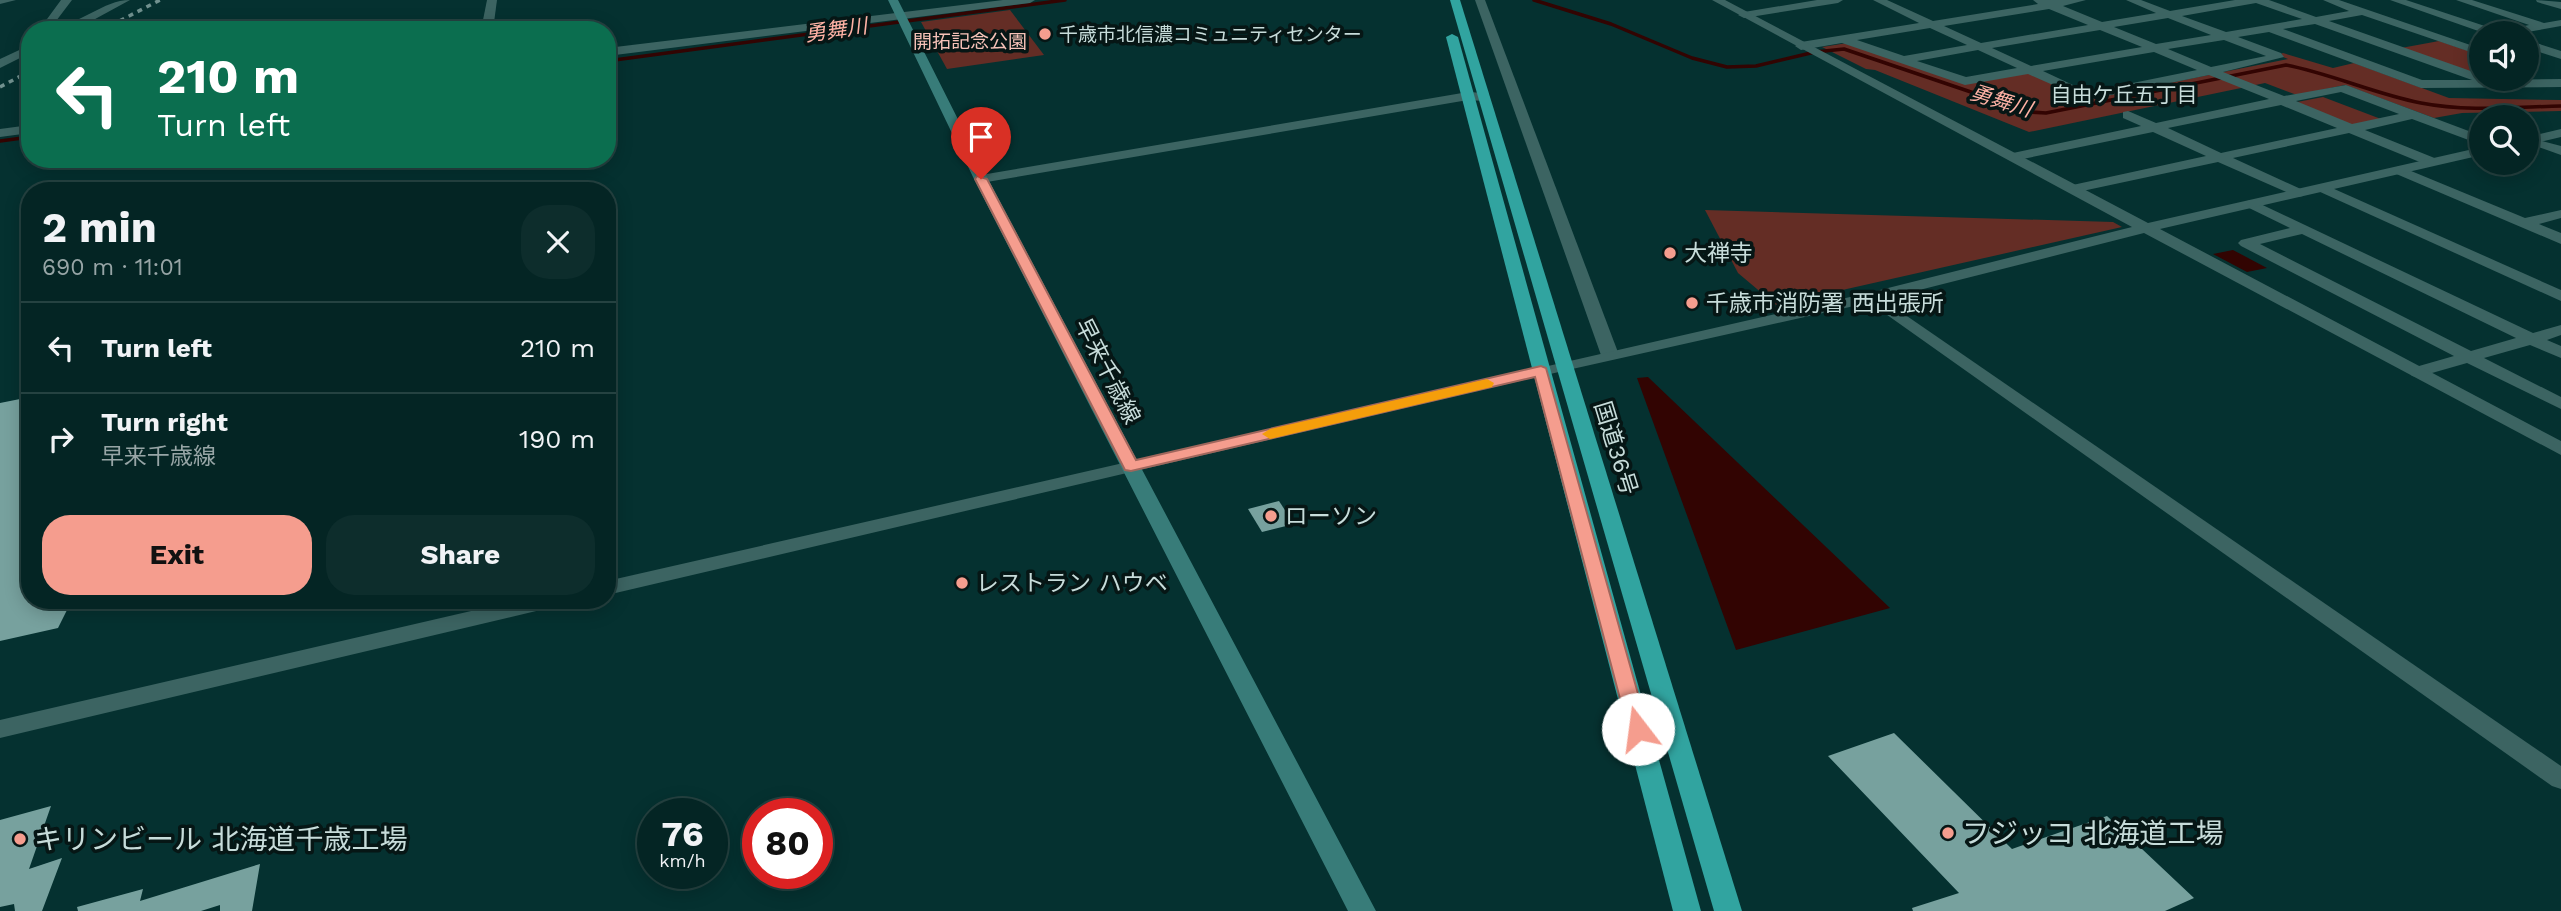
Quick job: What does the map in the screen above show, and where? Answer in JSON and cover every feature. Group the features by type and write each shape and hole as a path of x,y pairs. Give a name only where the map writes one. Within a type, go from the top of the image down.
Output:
{"highway":[{"name":"国道36号","path":"1443,0 1566,366 1728,911"},
{"name":"国道36号","path":"1455,0 1541,371 1688,911"}],"main road":[{"name":"早来千歳線","path":"893,0 981,179 1362,911"}],"street":[{"path":"0,1 11,0"},
{"path":"50,21 67,0"},
{"path":"83,21 125,0"},
{"path":"488,21 492,0"},
{"path":"902,18 996,0"},
{"path":"616,51 786,29 902,18 1030,0"},
{"path":"1480,0 1610,355"},
{"path":"1717,0 2561,449"},
{"path":"1744,15 1810,2 1838,0"},
{"path":"1881,1 1898,0"},
{"path":"2038,0 2432,162"},
{"path":"1803,47 2081,0"},
{"path":"1881,1 2087,96 2278,57 2131,0"},
{"path":"1903,60 2256,0 2469,75"},
{"path":"2328,0 2469,48"},
{"path":"2395,0 2469,24"},
{"path":"2461,0 2543,26"},
{"path":"2541,0 2561,6"},
{"path":"1842,39 1965,81 2362,12"},
{"path":"2539,27 2561,23"},
{"path":"2269,28 2421,84 2469,84"},
{"path":"2453,43 2469,40"},
{"path":"2539,48 2561,55"},
{"path":"0,64 21,53"},
{"path":"2539,73 2561,81"},
{"path":"2539,82 2561,81"},
{"path":"2013,157 2342,88 2469,136"},
{"path":"981,179 1476,97"},
{"path":"2128,115 2298,193"},
{"path":"2073,189 2414,115"},
{"path":"0,133 21,130"},
{"path":"2539,138 2561,133"},
{"path":"2539,143 2561,151"},
{"path":"616,586 1871,297 2146,228 2469,154"},
{"path":"2399,170 2561,239"},
{"path":"2323,188 2561,296"},
{"path":"2252,204 2561,353"},
{"path":"2525,223 2561,214"},
{"path":"2304,229 2246,243 2561,404"},
{"path":"1871,297 2561,779"},
{"path":"2417,372 2561,330"},
{"path":"0,729 515,609"}],"green space":[{"name":"開拓記念公園","path":"1010,10 1044,55 947,69 921,22"},
{"path":"2439,41 2469,51 2469,73 2401,48"},
{"path":"1847,43 1966,83 2031,73 2089,99 2288,59 2278,55 2283,53 2333,68 2354,63 2449,98 2561,100 2561,111 2539,111 2539,105 2469,105 2469,113 2434,118 2345,85 2297,95 2265,83 2029,132 1875,70 1866,69 1822,47"},
{"path":"2323,97 2381,119 2348,126 2292,103"},
{"path":"1705,210 2113,222 2122,227 1776,305 1738,273"}],"shaded area":[{"path":"2233,250 2267,268 2247,272 2213,254"},
{"path":"1648,377 1890,608 1736,650 1637,378"}],"building":[{"path":"21,399 21,609 68,609 58,628 0,641 0,403"},
{"name":"ローソン","path":"1279,501 1294,524 1262,532 1248,509"},
{"name":"フジッコ 北海道工場","path":"1894,733 2012,849 2107,816 2194,898 2165,911 1913,911 1912,908 1959,893 1828,756"},
{"name":"キリンビール 北海道千歳工場","path":"51,806 29,869 62,858 42,911 15,911 14,904 0,907 0,820"},
{"name":"キリンビール 北海道千歳工場","path":"260,864 252,911 220,911 220,905 201,911 78,911 77,907 143,889 140,901"}],"waterway":[{"name":"勇舞川","path":"616,60 1065,0"},
{"name":"勇舞川","path":"1534,0 1611,24 1692,58 1727,67 1756,66 1815,52 1844,49 2030,112 2046,113 2286,65 2438,106 2561,106"},
{"name":"勇舞川","path":"0,141 21,138"}],"railway":[{"path":"119,21 160,0"},
{"path":"0,87 21,76"}],"slow traffic":[{"path":"1270,434 1487,383"}],"place":[{"name":"千歳市北信濃コミュニティセンター","path":"1045,34"},
{"name":"大禅寺","path":"1670,253"},
{"name":"千歳市消防署 西出張所","path":"1692,303"},
{"name":"ローソン","path":"1271,516"},
{"name":"レストラン ハウベ","path":"962,583"},
{"name":"フジッコ 北海道工場","path":"1948,833"},
{"name":"キリンビール 北海道千歳工場","path":"20,839"}],"district":[{"name":"自由ケ丘五丁目","path":"2124,95"}],"route":[{"path":"981,179 1131,466 1541,371 1638,729"}]}
